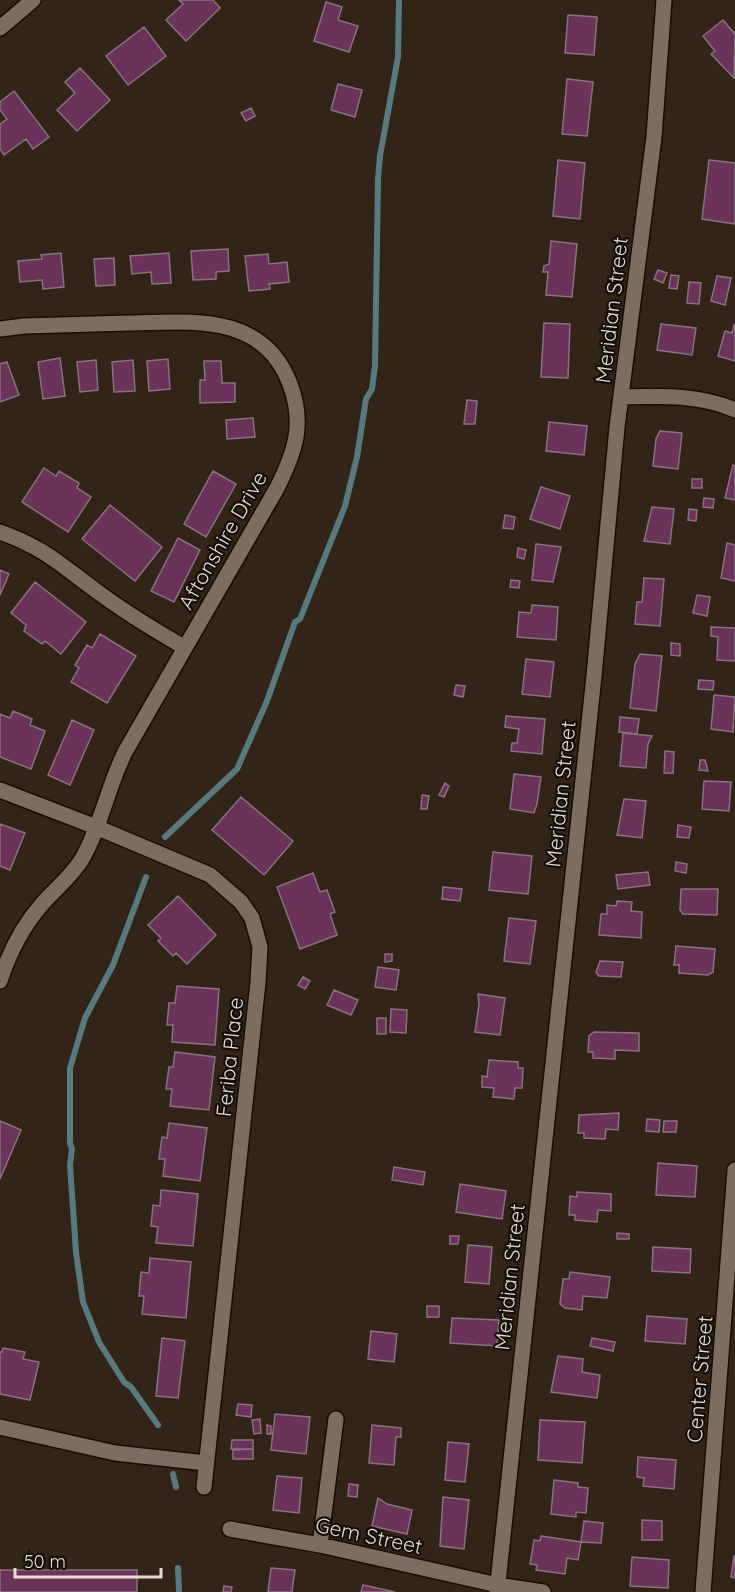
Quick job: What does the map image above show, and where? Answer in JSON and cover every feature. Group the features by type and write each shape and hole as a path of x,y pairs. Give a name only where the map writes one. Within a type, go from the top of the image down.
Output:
{"street":[{"path":"0,28 33,0"},
{"name":"Meridian Street","path":"497,1588 622,398 654,137 664,0"},
{"name":"Aftonshire Drive","path":"0,329 24,326 201,322 234,329 264,344 285,372 296,406 298,424 292,459 125,752 113,776 81,861 22,928 0,981"},
{"path":"622,398 687,398 724,405 735,410"},
{"path":"0,532 40,549 101,595 153,630 184,646"},
{"name":"Feriba Place","path":"0,790 96,826 210,875 241,902 252,918 260,947 258,982 204,1487"},
{"name":"Center Street","path":"703,1592 735,1170"},
{"path":"320,1545 336,1419"},
{"path":"0,1427 115,1454 206,1464"},
{"name":"Gem Street","path":"230,1529 320,1545 497,1588 543,1592"}],"building":[{"path":"179,0 213,0 220,8 186,41 166,20 183,4"},
{"path":"326,2 342,7 338,20 358,26 349,52 314,41"},
{"path":"568,15 597,17 594,55 565,53"},
{"path":"723,20 735,34 734,78 711,54 715,51 703,36"},
{"path":"144,27 166,56 128,85 106,56"},
{"path":"80,68 110,100 77,131 57,110 75,93 65,82"},
{"path":"567,79 593,82 587,136 562,134"},
{"path":"338,84 362,90 355,117 331,110"},
{"path":"14,91 49,137 33,149 26,139 4,155 0,149 0,124 7,119 0,110 0,102"},
{"path":"251,108 255,116 246,121 241,113"},
{"path":"558,160 585,163 580,219 553,216"},
{"path":"709,160 735,163 735,224 702,219"},
{"path":"551,241 577,244 572,297 546,295 548,272 543,272 544,266 549,264"},
{"path":"228,249 229,271 216,272 216,279 193,280 191,251"},
{"path":"61,253 64,287 43,289 42,280 20,282 18,261 42,259 41,255"},
{"path":"169,253 171,283 152,284 151,272 132,274 130,256"},
{"path":"268,254 269,264 287,262 289,282 269,284 270,289 249,291 245,256"},
{"path":"114,258 115,285 96,286 94,259"},
{"path":"658,270 667,273 663,283 654,279"},
{"path":"671,275 679,276 677,289 669,288"},
{"path":"717,276 731,278 725,305 711,301"},
{"path":"689,282 701,283 699,304 687,303"},
{"path":"544,323 570,324 568,378 541,377"},
{"path":"661,324 696,328 692,355 657,350"},
{"path":"734,325 735,361 718,356 725,331 732,333"},
{"path":"60,358 65,396 43,399 38,362"},
{"path":"168,359 170,389 149,391 147,361"},
{"path":"96,360 98,390 80,392 77,362"},
{"path":"133,360 135,391 114,392 112,362"},
{"path":"204,361 221,361 222,383 235,383 235,402 200,403 200,380 205,380"},
{"path":"7,362 19,395 0,402 0,364"},
{"path":"467,400 477,401 475,424 464,424"},
{"path":"253,418 255,437 227,439 226,420"},
{"path":"549,422 587,426 584,455 546,451"},
{"path":"660,431 682,433 678,469 653,466 656,439"},
{"path":"733,465 735,466 735,500 725,498"},
{"path":"44,468 56,476 59,471 79,483 77,488 91,497 68,532 22,502"},
{"path":"213,471 236,484 206,537 184,524"},
{"path":"692,479 702,479 702,488 692,488"},
{"path":"541,487 570,496 560,529 530,519"},
{"path":"704,498 714,499 713,508 703,507"},
{"path":"110,505 162,547 135,581 82,539"},
{"path":"652,507 674,509 670,544 644,541"},
{"path":"689,509 697,510 696,521 688,520"},
{"path":"505,515 515,517 513,529 503,528"},
{"path":"178,538 200,550 174,602 151,591"},
{"path":"727,543 735,545 735,581 721,578"},
{"path":"536,544 561,547 553,582 532,580"},
{"path":"518,548 526,550 524,559 517,557"},
{"path":"0,570 9,574 0,595"},
{"path":"644,578 664,579 660,626 635,624 637,602 642,602"},
{"path":"511,580 520,581 519,588 510,587"},
{"path":"35,582 86,622 61,654 45,641 42,644 24,631 26,625 11,613"},
{"path":"697,595 710,597 707,616 693,613"},
{"path":"532,605 558,607 556,640 517,637 519,612 531,613"},
{"path":"711,627 735,628 735,661 717,660 718,637 711,636"},
{"path":"100,634 136,656 107,703 71,682 79,668 75,665 87,645 92,648"},
{"path":"671,643 680,644 680,656 671,655"},
{"path":"640,654 662,656 656,711 630,708 635,664"},
{"path":"526,659 554,662 550,697 522,694"},
{"path":"699,680 714,681 713,690 698,689"},
{"path":"456,685 465,686 463,697 454,695"},
{"path":"714,695 735,697 733,732 711,729"},
{"path":"13,711 32,719 30,725 45,731 31,769 0,757 0,714 10,718"},
{"path":"506,716 545,719 542,754 511,751 512,743 517,743 519,729 505,727"},
{"path":"620,717 639,719 637,734 619,732"},
{"path":"72,720 94,730 70,785 48,775"},
{"path":"623,733 652,736 648,744 646,768 620,766"},
{"path":"665,751 674,752 673,773 664,773"},
{"path":"700,760 705,760 708,771 699,770"},
{"path":"514,774 541,777 534,813 510,809"},
{"path":"704,781 731,782 729,811 702,809"},
{"path":"445,783 449,786 444,797 439,795"},
{"path":"422,795 429,796 427,809 421,809"},
{"path":"241,797 293,841 264,875 212,830"},
{"path":"624,799 646,801 642,838 617,835"},
{"path":"0,824 25,833 10,870 0,866"},
{"path":"678,825 691,827 689,838 677,837"},
{"path":"493,852 532,856 528,894 489,890"},
{"path":"676,862 687,864 686,873 675,871"},
{"path":"648,872 650,885 618,889 616,875"},
{"path":"313,873 320,892 327,890 335,912 330,914 337,935 300,949 277,887"},
{"path":"443,887 462,889 460,901 442,899"},
{"path":"681,889 718,889 717,915 683,914 680,910"},
{"path":"178,896 216,935 187,964 176,953 173,956 158,941 161,938 148,925"},
{"path":"617,901 632,902 631,911 642,912 641,938 599,935 601,914 607,914 607,905 616,906"},
{"path":"509,918 536,921 530,964 504,961"},
{"path":"676,946 715,949 713,972 708,975 679,973 679,965 674,965"},
{"path":"385,954 392,954 392,961 385,962"},
{"path":"600,961 623,962 621,977 599,976 596,972"},
{"path":"378,967 399,970 396,990 375,987"},
{"path":"303,977 310,981 305,989 298,985"},
{"path":"177,986 219,989 215,1045 172,1042 173,1025 167,1025 169,1003 175,1003"},
{"path":"334,990 358,1000 351,1015 327,1005"},
{"path":"478,994 505,998 500,1035 475,1032"},
{"path":"391,1009 407,1010 406,1033 390,1032"},
{"path":"377,1018 386,1018 386,1034 377,1034"},
{"path":"594,1032 639,1033 639,1051 615,1050 615,1059 593,1058 593,1052 588,1052 589,1036"},
{"path":"175,1052 215,1057 209,1110 170,1106 172,1089 166,1089 169,1067 173,1067"},
{"path":"489,1060 518,1062 518,1068 523,1068 522,1088 515,1088 514,1099 493,1097 494,1088 482,1087 482,1076 487,1077"},
{"path":"619,1113 618,1130 606,1129 605,1139 584,1138 584,1133 578,1133 579,1115"},
{"path":"647,1119 660,1120 659,1132 646,1131"},
{"path":"0,1121 21,1130 0,1179"},
{"path":"664,1121 677,1121 676,1132 663,1132"},
{"path":"169,1123 207,1128 200,1181 163,1176 165,1159 159,1159 162,1137 167,1138"},
{"path":"658,1163 697,1166 695,1197 656,1195"},
{"path":"394,1167 425,1172 423,1185 392,1180"},
{"path":"460,1184 506,1191 502,1219 456,1212"},
{"path":"161,1190 198,1194 193,1246 156,1243 158,1227 151,1226 153,1205 160,1206"},
{"path":"577,1192 611,1194 611,1211 598,1210 597,1222 575,1220 575,1215 569,1215 570,1196 577,1197"},
{"path":"617,1233 629,1234 629,1239 617,1239"},
{"path":"450,1236 459,1236 458,1244 450,1244"},
{"path":"468,1245 492,1247 489,1284 465,1282"},
{"path":"653,1247 691,1249 690,1273 652,1271"},
{"path":"150,1258 191,1262 186,1318 142,1314 144,1296 139,1296 141,1272 149,1273"},
{"path":"570,1272 610,1277 607,1298 583,1296 582,1310 565,1308 560,1304 563,1279 569,1279"},
{"path":"427,1306 439,1306 439,1317 427,1317"},
{"path":"647,1316 687,1319 685,1344 645,1341"},
{"path":"452,1318 499,1320 497,1346 450,1343"},
{"path":"371,1331 397,1334 394,1362 368,1359"},
{"path":"162,1338 185,1341 178,1398 156,1396"},
{"path":"592,1338 615,1342 613,1351 590,1346"},
{"path":"3,1348 25,1352 23,1359 39,1362 30,1400 0,1394 0,1352"},
{"path":"558,1356 583,1359 582,1372 600,1375 597,1398 551,1392"},
{"path":"238,1404 252,1405 251,1417 236,1415"},
{"path":"275,1414 310,1417 306,1454 271,1450"},
{"path":"260,1419 261,1433 254,1434 252,1420"},
{"path":"540,1420 585,1422 582,1463 538,1460"},
{"path":"267,1425 271,1426 271,1434 267,1434"},
{"path":"372,1425 401,1428 401,1437 396,1437 394,1465 369,1463"},
{"path":"232,1440 253,1440 253,1449 231,1449"},
{"path":"448,1442 469,1444 465,1482 445,1480"},
{"path":"253,1449 253,1459 233,1459 233,1450"},
{"path":"638,1457 676,1460 674,1489 643,1486 644,1478 637,1477"},
{"path":"277,1476 302,1478 299,1513 273,1510"},
{"path":"554,1480 578,1483 578,1487 588,1488 586,1513 576,1512 576,1517 551,1514"},
{"path":"349,1484 358,1485 357,1497 348,1496"},
{"path":"443,1497 469,1500 464,1549 440,1546"},
{"path":"378,1498 387,1504 412,1510 407,1534 372,1526"},
{"path":"642,1520 662,1521 662,1540 642,1540"},
{"path":"584,1521 603,1523 601,1543 581,1542"},
{"path":"541,1536 581,1542 578,1560 567,1558 565,1574 536,1570 537,1565 530,1564 534,1540 540,1541"},
{"path":"735,1556 735,1578 731,1577"},
{"path":"632,1557 669,1560 668,1588 630,1586"},
{"path":"271,1568 295,1570 292,1592 268,1592"},
{"path":"0,1570 137,1570 137,1592 0,1592"},
{"path":"363,1585 395,1592 361,1592"},
{"path":"224,1586 232,1587 231,1592 223,1592"}],"waterway":[{"path":"165,837 237,769 267,701 295,622 300,619 345,506 357,457 366,399 372,389 375,366 378,179 398,57 399,0"},
{"path":"146,877 113,965 85,1018 70,1068 70,1143 72,1149 70,1165 76,1252 83,1302 99,1342 124,1382 131,1387 158,1425"},
{"path":"173,1474 176,1487"},
{"path":"178,1568 179,1592"}]}
